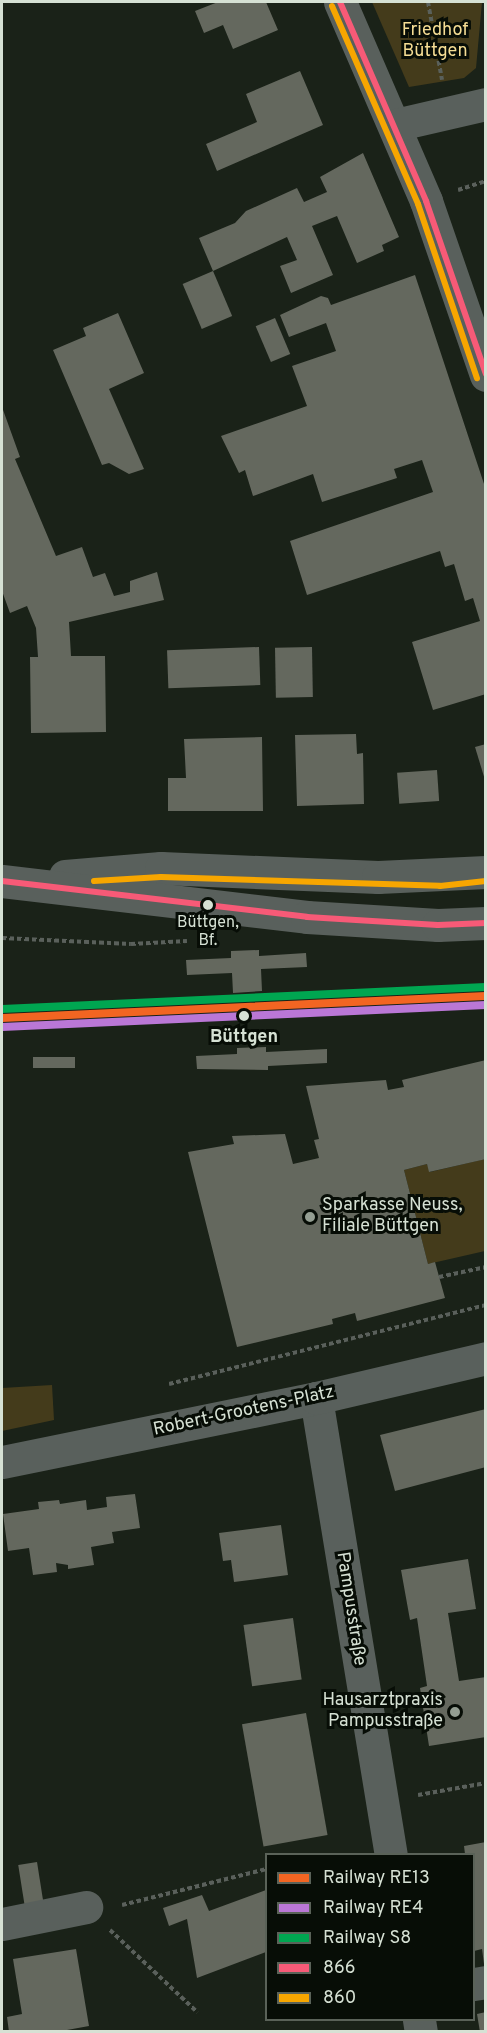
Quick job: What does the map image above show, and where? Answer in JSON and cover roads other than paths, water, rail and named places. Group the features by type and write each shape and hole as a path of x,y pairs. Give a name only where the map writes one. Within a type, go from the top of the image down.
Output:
{"street":[{"path":"340,2 426,201 486,375"},
{"path":"395,125 486,104"},
{"path":"12,882 93,872 161,868 378,877 486,873"},
{"path":"12,882 307,917 438,925 486,923"},
{"name":"Robert-Grootens-Platz","path":"2,1462 316,1398 486,1358"},
{"name":"Pampusstraße","path":"316,1398 391,1853"},
{"path":"2,1924 86,1907"}],"rail line":[{"name":"S8","path":"2,1009 486,987"},
{"name":"RE13","path":"2,1018 486,996"},
{"name":"RE4","path":"2,1027 486,1005"}],"place":[{"name":"Büttgen, Bf.","path":"208,905"},
{"name":"Büttgen","path":"244,1016"},
{"name":"Sparkasse Neuss, Filiale Büttgen","path":"310,1217"},
{"name":"Hausarztpraxis Pampusstraße","path":"455,1712"}],"park label":[{"name":"Friedhof Büttgen","path":"435,42"}]}
